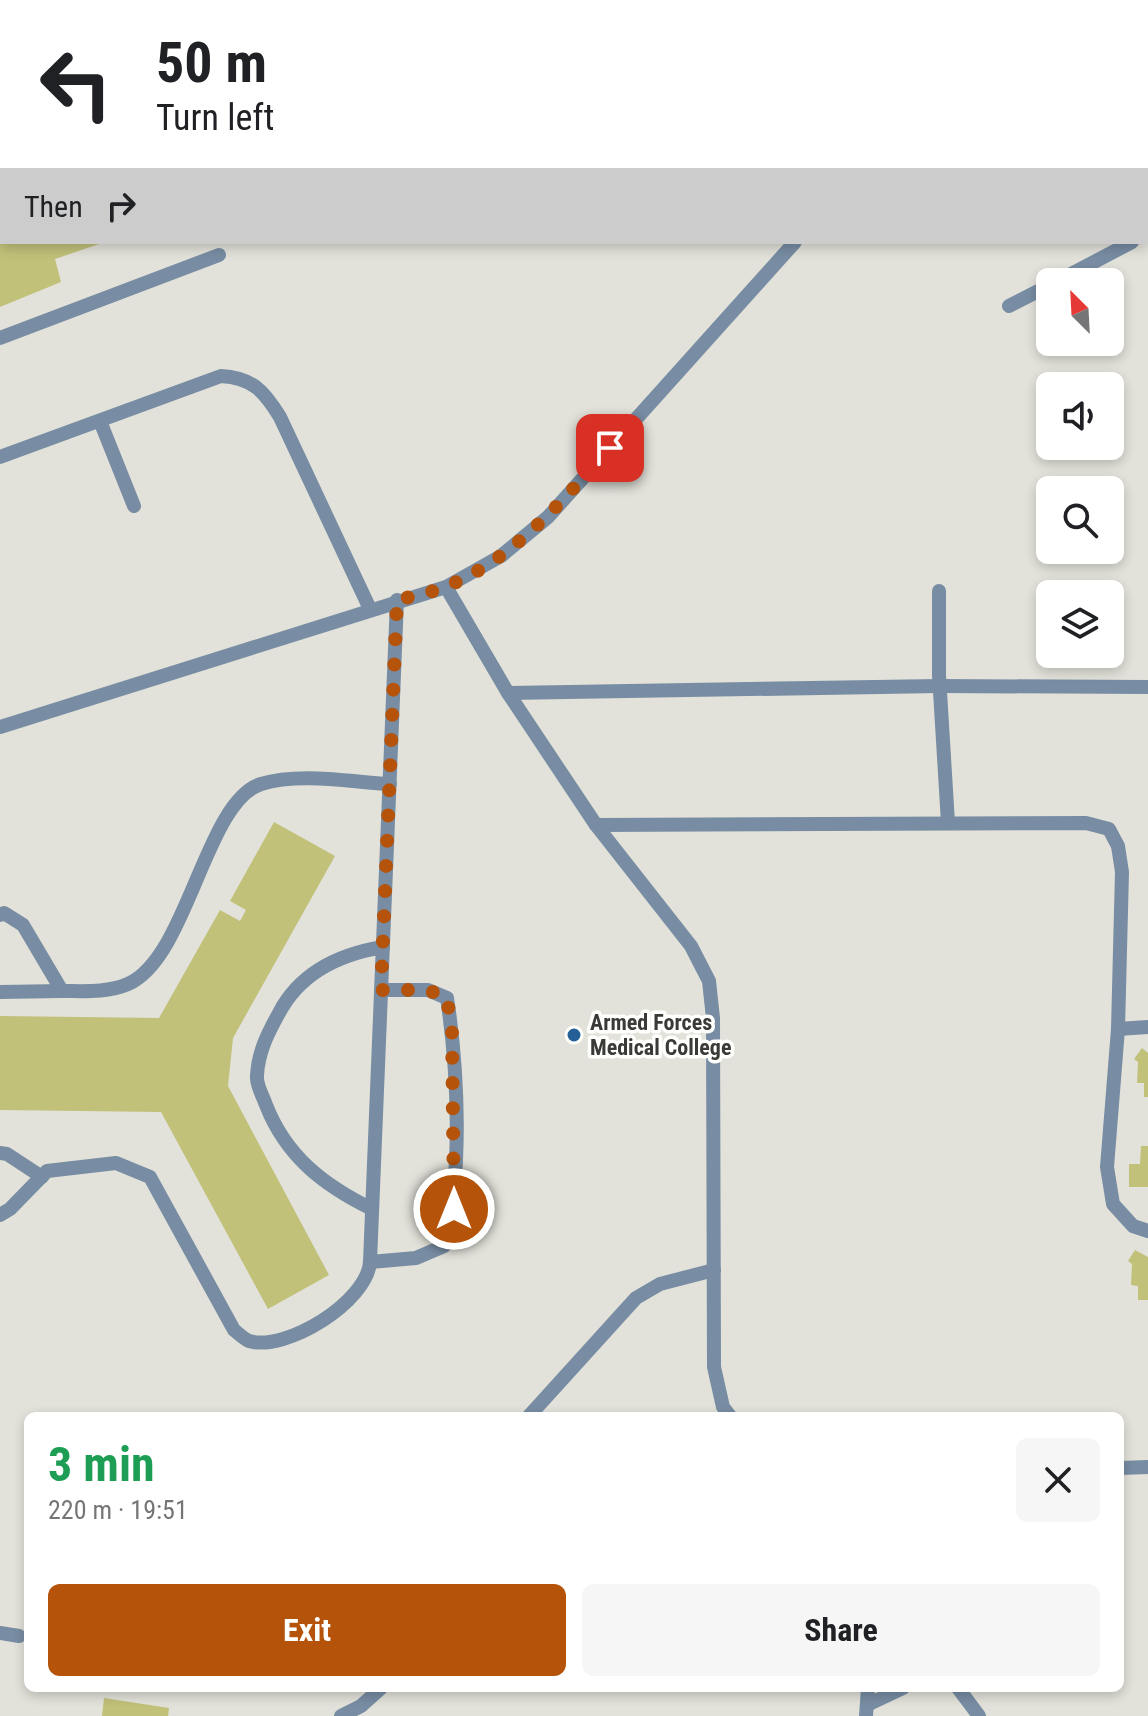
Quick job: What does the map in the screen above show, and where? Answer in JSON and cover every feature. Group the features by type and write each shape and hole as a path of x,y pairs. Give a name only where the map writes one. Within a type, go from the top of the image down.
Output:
{"lane":[{"path":"0,727 446,587 501,556 548,517 793,244"},
{"path":"1083,268 1128,244"},
{"path":"0,338 219,255"},
{"path":"1009,306 1036,292"},
{"path":"0,457 221,376 242,377 263,389 280,417 370,609"},
{"path":"100,421 134,506"},
{"path":"446,587 508,693 596,825 691,946 709,981 713,1018 714,1367 727,1412"},
{"path":"939,591 939,686 948,823"},
{"path":"0,1215 10,1209 47,1171 116,1163 150,1177 234,1330 249,1341 276,1339 319,1323 345,1307 362,1288 370,1262 397,600"},
{"path":"508,693 939,686 1148,687"},
{"path":"0,992 110,991 132,982 157,957 213,841 241,796 260,784 300,779 390,784"},
{"path":"596,825 1086,823 1109,829 1118,846 1122,872 1118,1029 1107,1167 1113,1204 1133,1226 1148,1231"},
{"path":"0,915 4,913 23,925 62,991"},
{"path":"372,1209 333,1190 296,1157 275,1127 256,1079 263,1042 290,992 321,968 359,951 383,947"},
{"path":"370,1262 416,1258 444,1246 454,1209 452,1032 447,998 428,990 381,990"},
{"path":"1118,1029 1148,1027"},
{"path":"0,1153 7,1154 42,1177"},
{"path":"533,1412 636,1298 660,1284 714,1270"},
{"path":"1124,1468 1148,1467"},
{"path":"0,1633 19,1636"},
{"path":"341,1716 361,1706 377,1692"},
{"path":"866,1710 896,1692"},
{"path":"961,1692 979,1716"}],"building":[{"path":"0,244 99,244 55,259 61,282 0,307"},
{"path":"274,822 335,856 233,1038 228,1086 329,1275 268,1309 161,1112 0,1110 0,1016 159,1018 220,910 240,921 246,910 230,901"},
{"path":"1142,1048 1148,1053 1148,1097 1144,1097 1144,1083 1137,1083 1138,1062 1134,1059"},
{"path":"1141,1146 1148,1146 1148,1187 1129,1187 1129,1164 1140,1164"},
{"path":"1135,1250 1148,1257 1148,1300 1138,1300 1138,1286 1131,1285 1132,1264 1128,1261"},
{"path":"104,1698 169,1708 168,1716 102,1716"}],"place":[{"name":"Armed Forces Medical College","path":"574,1035"}],"route":[{"path":"454,1209 452,1032 447,998 428,990 381,990 397,600 446,587 501,556 548,517 610,448"}]}
